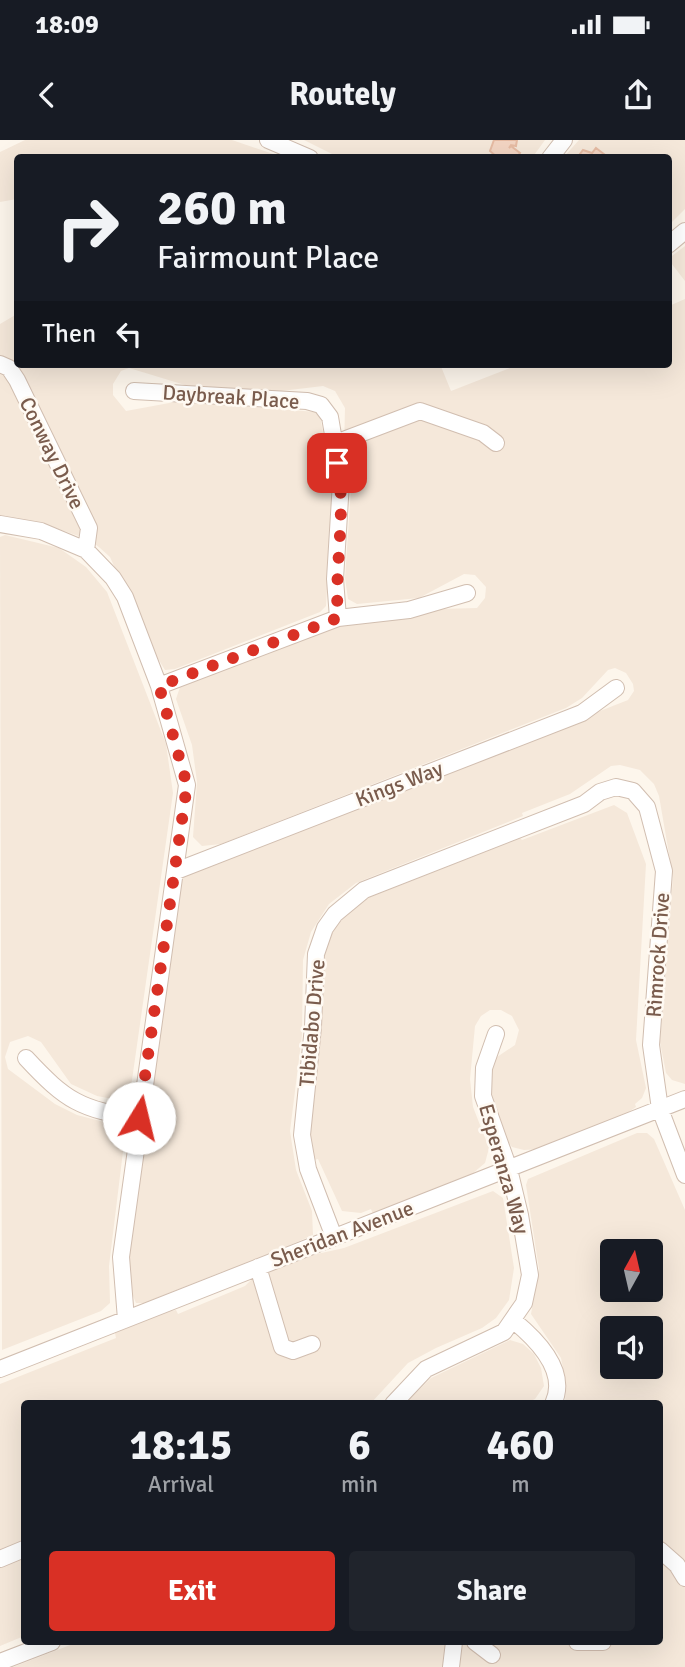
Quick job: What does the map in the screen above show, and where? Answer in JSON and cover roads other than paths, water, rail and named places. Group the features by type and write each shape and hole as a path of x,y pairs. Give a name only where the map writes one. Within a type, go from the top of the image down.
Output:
{"street":[{"path":"268,140 301,154"},
{"path":"553,154 564,140"},
{"name":"Conway Drive","path":"0,363 9,368 17,380 89,528 89,554"},
{"name":"Daybreak Place","path":"134,391 307,401 321,405 330,417 341,482 335,579 338,618"},
{"path":"333,443 420,411 483,433 496,443"},
{"path":"0,524 41,531 89,554 113,578 125,597 159,686 187,785 121,1257 126,1319"},
{"path":"159,686 338,618 409,610 467,593"},
{"name":"Kings Way","path":"176,871 582,713 616,688"},
{"name":"Rimrock Drive","path":"584,804 600,792 616,787 632,791 647,807 664,871 651,1045 660,1109 685,1175"},
{"name":"Tibidabo Drive","path":"334,1237 308,1169 302,1135 313,1027 316,954 325,928 335,914 365,890 584,804"},
{"name":"Esperanza Way","path":"397,1400 426,1370 488,1342 514,1321 524,1303 530,1275 509,1169 483,1097 484,1068 496,1034"},
{"path":"26,1058 54,1087 78,1104 100,1113 139,1118"},
{"name":"Sheridan Avenue","path":"0,1369 685,1099"},
{"path":"258,1267 282,1347 293,1351 312,1344"},
{"path":"514,1321 537,1340 549,1357 557,1388 554,1400"},
{"path":"0,1559 21,1550"},
{"path":"663,1553 677,1565 685,1578"},
{"path":"0,1662 44,1645"},
{"path":"451,1667 454,1645"},
{"path":"479,1645 492,1655"}]}
